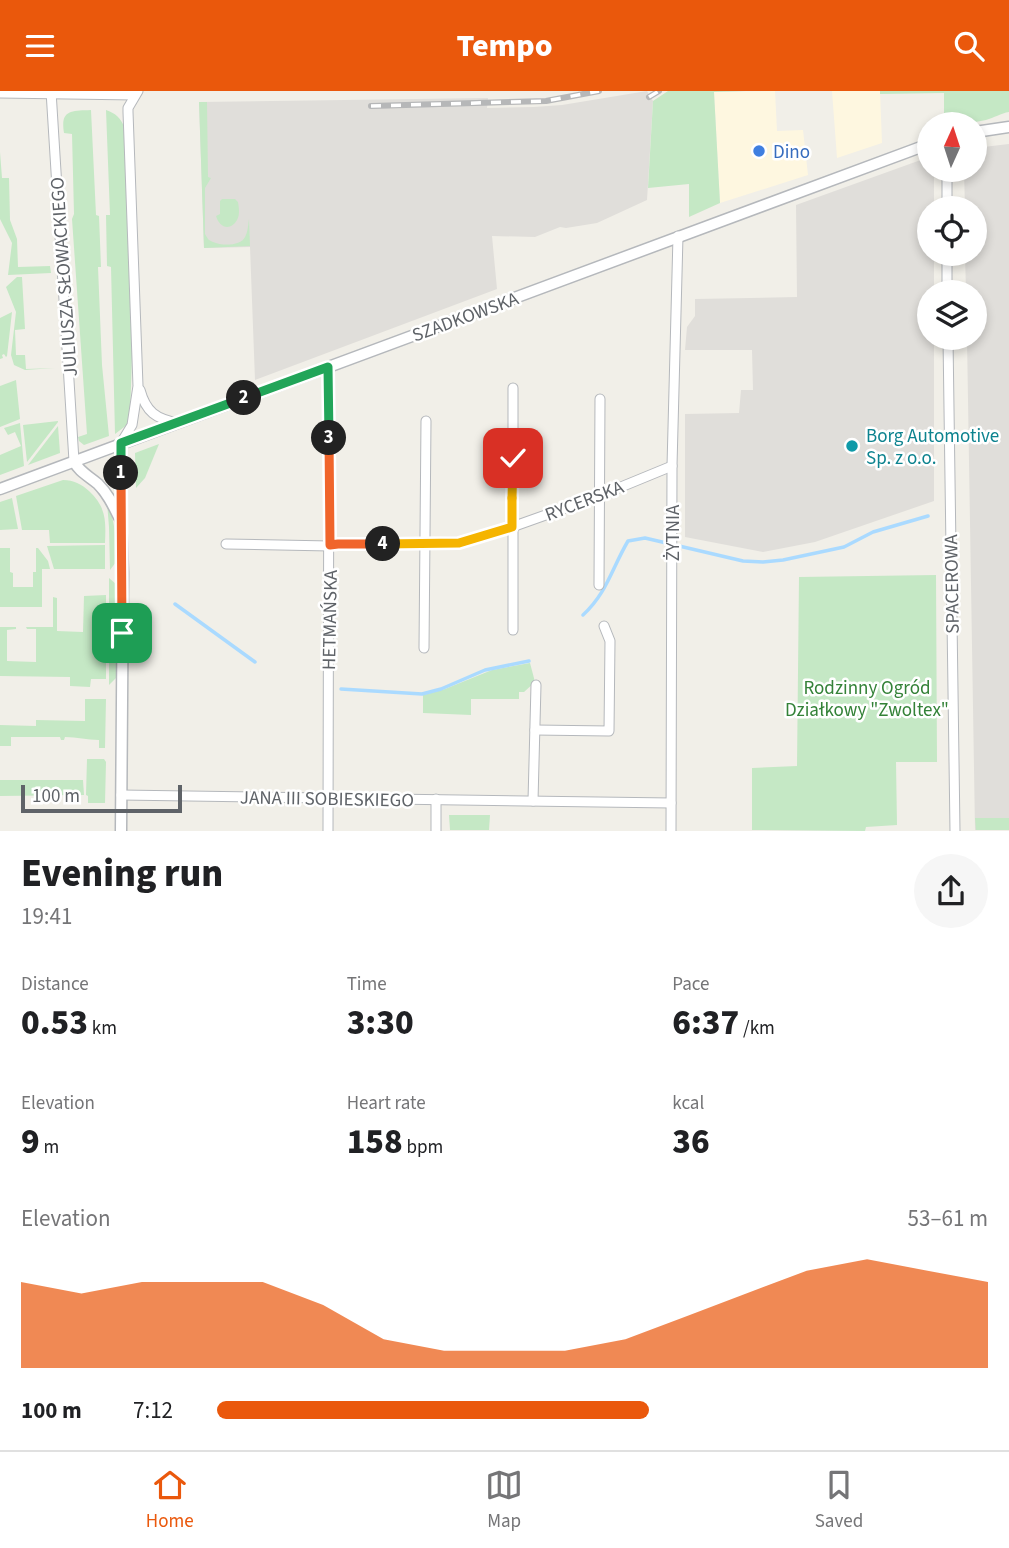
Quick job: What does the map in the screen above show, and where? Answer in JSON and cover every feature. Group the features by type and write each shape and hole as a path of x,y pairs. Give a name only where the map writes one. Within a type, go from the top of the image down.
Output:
{"street":[{"name":"JULIUSZA SŁOWACKIEGO","path":"51,92 74,461"},
{"path":"0,93 137,93"},
{"path":"121,831 121,443 132,425 138,386 128,108 137,93"},
{"path":"987,130 1009,127"},
{"name":"SZADKOWSKA","path":"0,489 917,147"},
{"name":"ŻYTNIA","path":"671,831 672,466 678,236"},
{"name":"SPACEROWA","path":"948,350 955,831"},
{"name":"HETMAŃSKA","path":"328,367 328,831"},
{"path":"138,386 148,410 163,419 178,423"},
{"path":"513,388 513,630"},
{"path":"599,585 600,400"},
{"path":"424,648 426,421"},
{"path":"74,461 78,469 98,484 109,497 121,520"},
{"name":"RYCERSKA","path":"226,544 459,543 599,496 672,466"},
{"path":"535,730 608,731 610,641 604,626"},
{"path":"533,801 536,685"},
{"name":"JANA III SOBIESKIEGO","path":"121,795 671,803"},
{"path":"436,800 436,831"}],"shaded area":[{"path":"647,91 653,101 647,200 597,223 560,227 535,237 492,236 497,289 255,380 250,247 204,248 199,102 488,98 487,108 534,107"},
{"path":"775,91 777,131 803,130 808,175 720,203 714,92"},
{"path":"832,91 880,91 882,143 837,158"},
{"path":"1009,144 1009,830 975,830 967,350 987,350 987,280 966,280 965,266 987,266 987,196 965,196 964,182 987,182 987,147"},
{"path":"917,161 917,182 934,182 934,196 917,196 917,266 934,266 934,280 917,280 917,350 934,350 934,501 815,542 763,552 685,537 685,414 739,413 741,390 753,390 752,350 685,350 687,327 695,316 695,299 797,297 796,205"}],"green space":[{"path":"668,91 746,91 714,92 720,203 689,217 689,184 648,188 653,101"},
{"path":"880,91 1009,91 1009,112 987,120 987,112 944,112 944,93 880,94"},
{"path":"199,102 207,102 208,177 211,178 205,188 205,234 209,240 217,243 235,244 245,237 249,219 250,246 204,248"},
{"path":"91,110 96,215 99,216 102,365 109,436 84,445 78,437 87,434 72,219 72,134 64,133 63,125 69,113"},
{"path":"106,110 117,116 124,127 132,354 130,418 128,424 115,434 111,267 107,266 106,215 110,215"},
{"path":"0,152 2,178 9,178 10,220 17,239 18,267 50,266 51,273 8,275 12,243 0,219"},
{"path":"222,199 235,199 238,202 238,218 228,227 222,225 216,216 220,214"},
{"path":"17,277 22,277 25,329 15,330 16,355 25,355 26,369 55,368 25,370 14,365 11,355 16,312 6,287"},
{"path":"12,312 7,356 4,354 0,359 0,318"},
{"path":"16,380 20,419 0,427 0,386"},
{"path":"58,422 27,462 23,425"},
{"path":"20,423 24,466 0,475 0,455 21,446 15,432 8,435 4,428"},
{"path":"58,426 60,453 28,465"},
{"path":"159,444 145,478 136,488 135,453"},
{"path":"63,480 80,484 99,503 105,521 105,543 50,543 49,530 22,530 16,496"},
{"path":"12,498 18,529 0,530 0,502"},
{"path":"107,502 114,525 116,546 116,562 110,570 109,527"},
{"path":"105,545 105,569 54,569 47,546"},
{"path":"0,548 10,548 13,587 33,587 36,548 48,561 50,569 42,569 42,607 0,607"},
{"name":"Rodzinny Ogród Działkowy \"Zwoltex\"","path":"936,575 937,762 896,762 897,825 866,827 865,831 752,830 752,768 797,766 799,577"},
{"path":"109,578 116,584 116,678 109,685"},
{"path":"106,595 106,679 91,679 90,687 70,686 70,677 0,676 0,627 16,627 7,630 7,661 36,662 36,629 26,627 53,627 53,597 57,598 57,631 83,632 84,596"},
{"path":"530,663 535,682 524,692 519,692 519,699 471,699 471,715 423,713 423,695 492,670"},
{"path":"85,699 106,699 105,748 99,748 99,740 65,737 61,740 60,737 11,737 11,746 0,746 0,725 36,726 36,720 85,721"},
{"path":"87,759 104,759 106,762 105,803 88,803"},
{"path":"0,780 83,780 84,795 0,796"},
{"path":"449,815 490,815 489,830 450,830"},
{"path":"975,818 1009,818 1009,830 976,830"}],"waterway":[{"path":"583,615 604,589 628,541 645,538 743,561 763,562 844,547 873,532 928,516"},
{"path":"175,604 255,662"},
{"path":"341,689 422,694 485,670 529,661"}],"railway":[{"path":"371,106 546,101 599,91"},
{"path":"649,97 659,91"}],"place":[{"name":"Dino","path":"759,151"},
{"name":"Borg Automotive Sp. z o.o.","path":"852,446"}],"route":[{"path":"122,633 121,443 328,367 330,545 459,543 512,527 513,458"}]}
